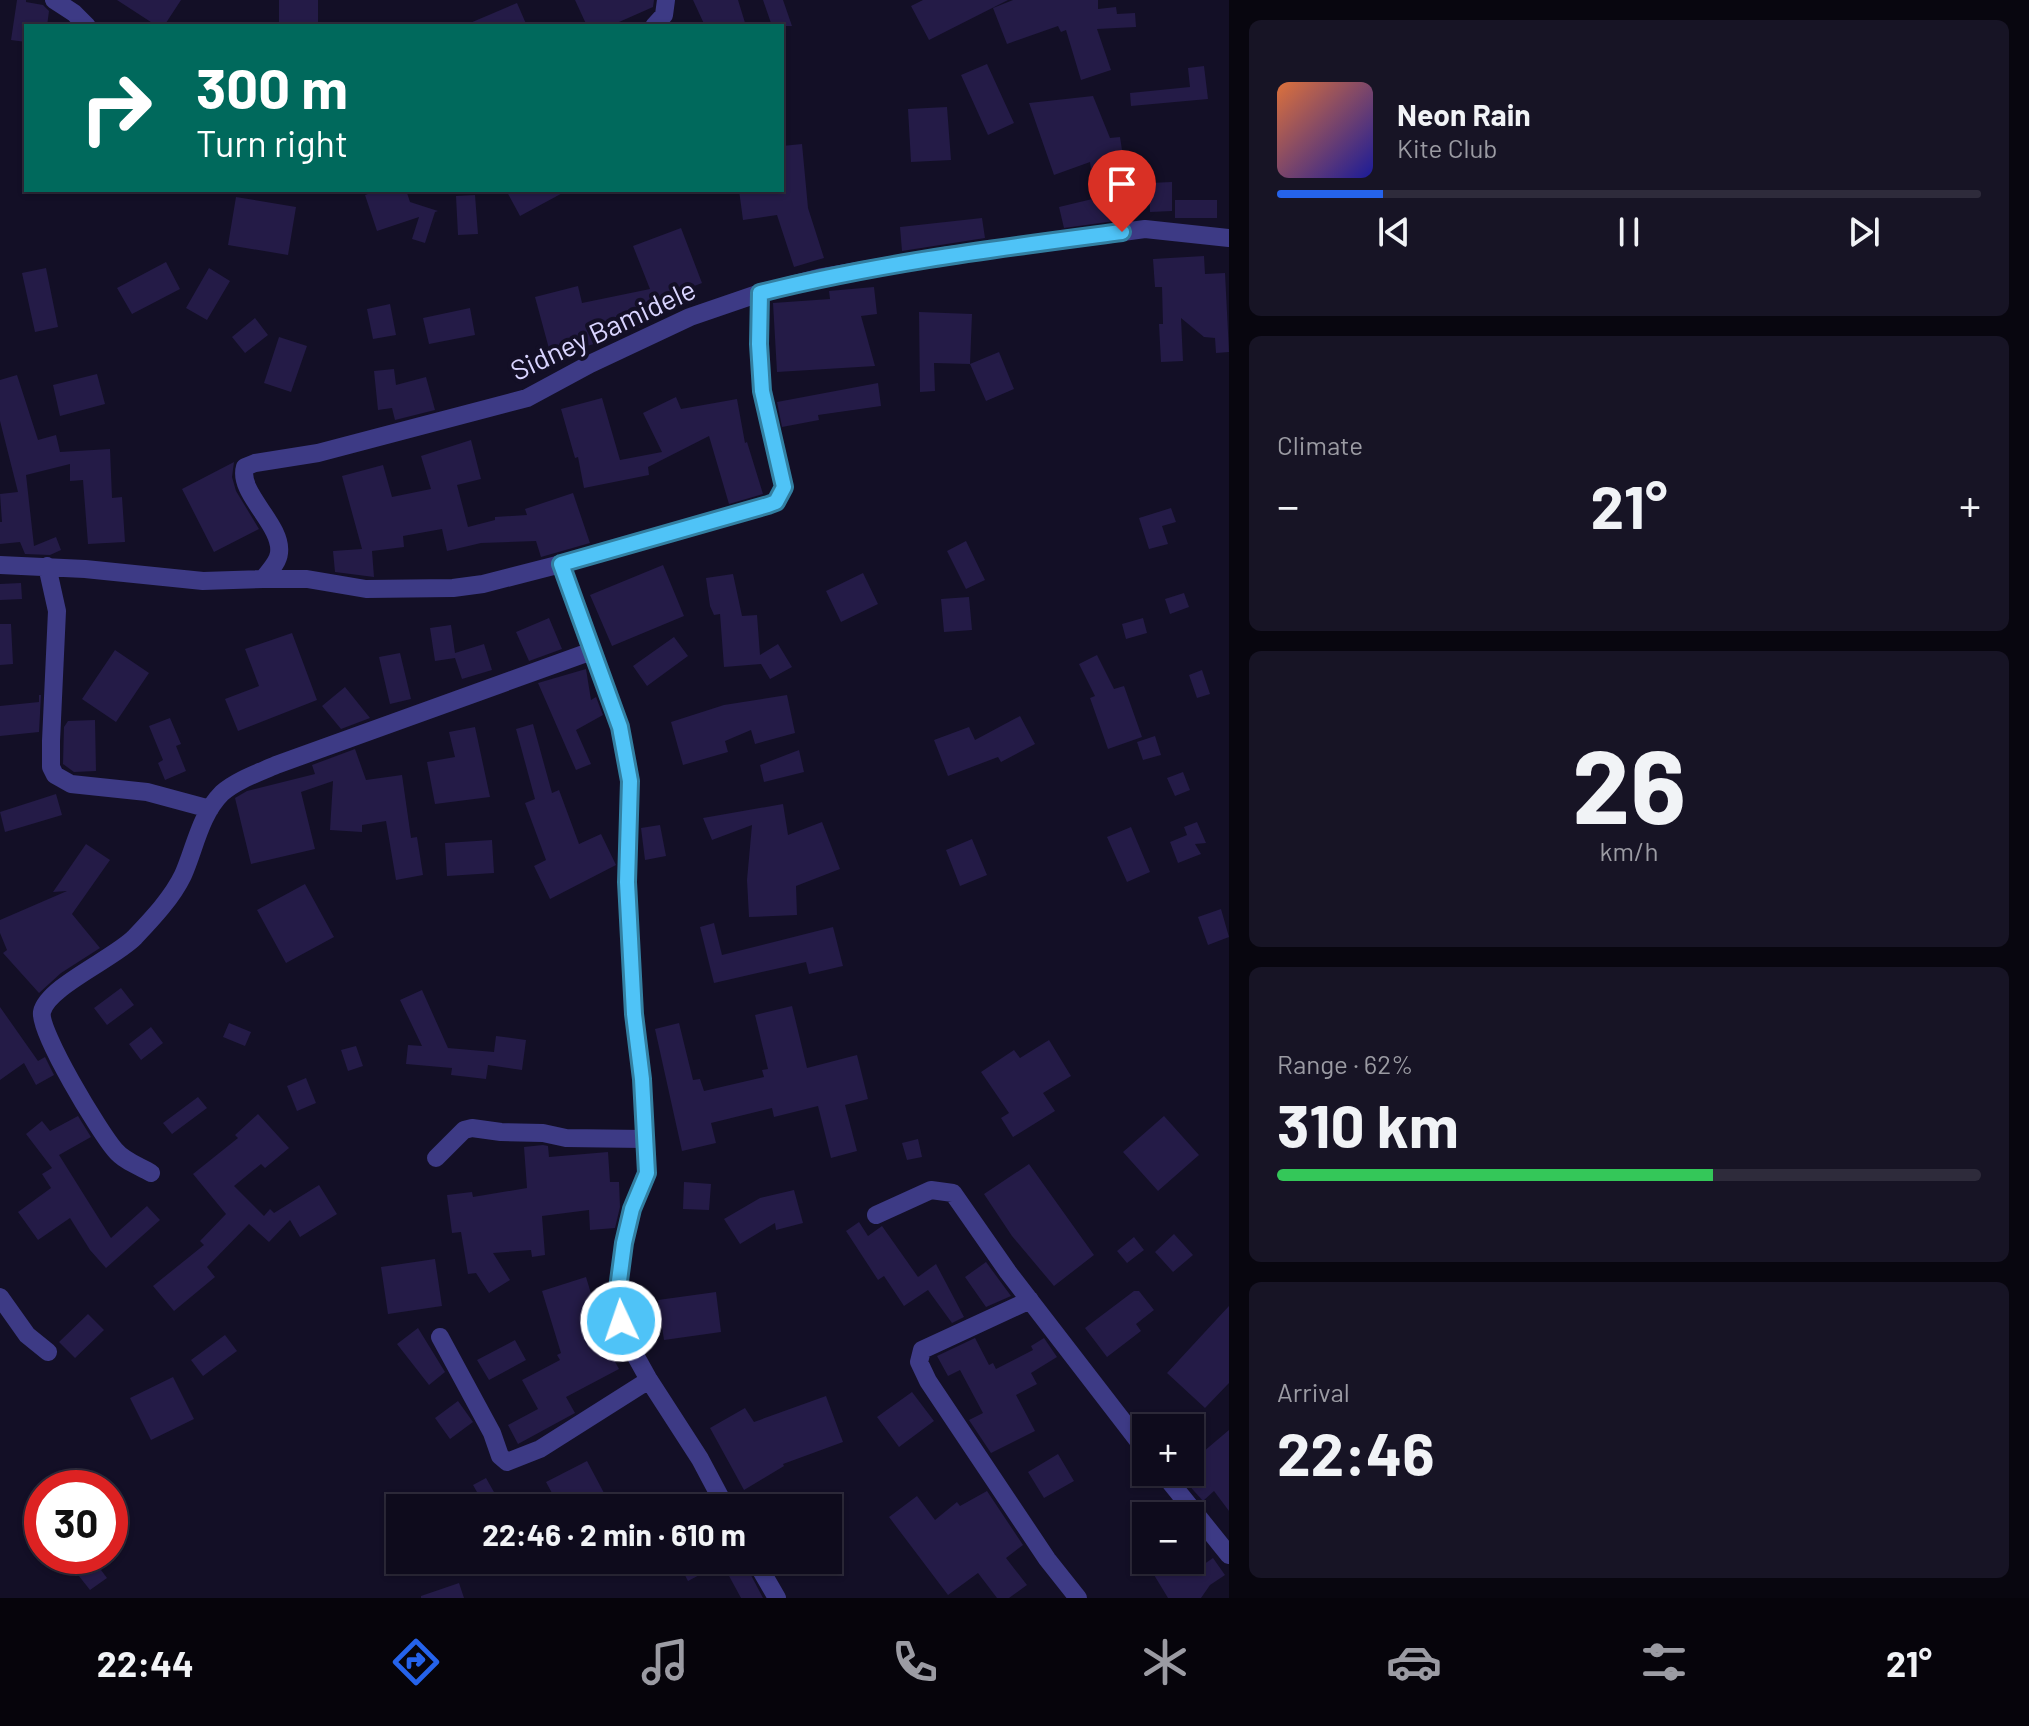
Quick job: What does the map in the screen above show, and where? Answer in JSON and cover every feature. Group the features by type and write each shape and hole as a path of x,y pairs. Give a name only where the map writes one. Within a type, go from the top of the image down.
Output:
{"street":[{"path":"54,0 85,24"},
{"path":"656,24 664,15 666,0"},
{"name":"Sidney Bamidele","path":"263,579 276,562 279,546 244,480 245,467 318,453 527,398 590,364 690,317 760,293 822,277 944,256 1145,229 1229,238"},
{"path":"0,565 47,566 203,581 307,579 366,589 453,588 483,584 561,564 768,505 781,496 784,487 762,391 760,293"},
{"path":"561,564 620,727 630,781 627,882 647,1173 632,1209 619,1281 624,1335 719,1494"},
{"path":"47,566 57,611 51,741 51,767 55,775 71,784 147,792 210,809"},
{"path":"151,1173 116,1151 53,1048 42,1027 41,1015 48,1000 68,983 125,947 156,915 181,878 210,809 234,784 276,765 592,651"},
{"path":"436,1158 464,1130 472,1128 543,1133 566,1138 644,1139"},
{"path":"876,1215 931,1190 953,1193 1132,1433"},
{"path":"0,1297 27,1335 48,1352"},
{"path":"1030,1300 922,1350 919,1362 928,1381 1047,1559 1078,1598"},
{"path":"440,1337 492,1433 500,1456 507,1462 540,1449 649,1380"},
{"path":"1173,1486 1229,1555"},
{"path":"763,1574 777,1598"}],"building":[{"path":"17,0 43,5 49,11 47,24 24,24 24,42 11,40"},
{"path":"117,0 181,0 165,24 154,24"},
{"path":"279,0 318,0 318,24 279,24"},
{"path":"575,0 654,0 653,7 615,24 586,24"},
{"path":"693,0 738,0 745,24 704,24"},
{"path":"763,0 783,0 792,26 771,24"},
{"path":"923,0 1008,0 929,40 911,6"},
{"path":"1013,0 1098,0 1098,9 1116,7 1117,14 1135,13 1136,27 1097,29 1111,70 1081,80 1066,30 1061,32 1058,26 1007,44 993,8"},
{"path":"517,3 526,24 468,24"},
{"path":"987,64 1014,123 988,135 961,75"},
{"path":"1204,66 1208,99 1131,106 1130,93 1190,87 1188,68"},
{"path":"1093,96 1110,138 1120,137 1124,163 1091,169 1090,162 1054,175 1029,103"},
{"path":"947,107 951,160 911,162 908,109"},
{"path":"802,144 808,208 824,258 794,267 777,215 743,220 739,192 784,192 784,146"},
{"path":"1172,182 1172,211 1150,212 1149,183"},
{"path":"407,192 410,202 438,211 435,212 425,243 412,239 419,217 377,231 365,195"},
{"path":"507,192 564,192 520,216"},
{"path":"475,195 478,234 458,235 456,196"},
{"path":"1109,195 1115,221 1064,228 1059,207"},
{"path":"236,197 296,207 288,255 228,245"},
{"path":"1175,200 1217,200 1217,218 1175,218"},
{"path":"982,218 985,238 902,251 900,227"},
{"path":"681,228 702,283 637,308 641,327 592,338 594,344 551,356 535,297 578,286 582,303 650,289 633,246"},
{"path":"1204,256 1205,274 1225,273 1229,352 1216,353 1215,338 1204,337 1181,318 1183,361 1161,362 1159,324 1163,324 1162,287 1155,287 1153,259"},
{"path":"166,262 180,289 132,314 117,288"},
{"path":"46,268 58,327 35,332 22,273"},
{"path":"209,268 230,281 207,320 186,308"},
{"path":"874,287 877,314 861,316 875,366 777,372 773,303 830,299 829,291"},
{"path":"390,304 396,335 373,339 367,309"},
{"path":"470,308 475,335 429,344 423,318"},
{"path":"919,312 972,314 970,364 934,363 935,391 920,392"},
{"path":"255,318 268,335 245,353 232,337"},
{"path":"279,337 307,346 291,392 264,383"},
{"path":"999,352 1014,389 986,401 970,364"},
{"path":"394,369 396,385 426,377 435,410 395,420 392,408 378,410 374,371"},
{"path":"97,374 105,404 60,416 53,385"},
{"path":"17,375 38,440 56,435 60,452 110,449 112,498 122,497 125,542 88,544 83,480 70,481 70,464 26,475 34,546 56,537 61,550 50,555 25,554 20,542 0,544 0,494 18,492 0,421 0,380"},
{"path":"878,383 881,406 818,415 819,420 782,427 777,402"},
{"path":"676,397 681,409 737,399 745,443 763,494 729,504 709,436 648,467 649,475 584,488 578,457 575,458 561,409 602,398 620,460 662,452 643,413"},
{"path":"471,440 481,479 457,485 468,527 495,520 495,517 527,515 525,509 573,493 590,543 541,557 536,541 481,543 447,551 442,529 403,536 404,547 372,551 374,577 335,572 333,551 362,549 342,476 383,465 392,497 431,489 421,456"},
{"path":"234,462 232,477 236,491 259,529 214,552 182,489"},
{"path":"1171,508 1176,522 1162,526 1168,544 1149,549 1139,518"},
{"path":"966,541 985,580 966,589 947,551"},
{"path":"663,565 684,616 612,646 590,595"},
{"path":"863,573 878,604 841,622 826,591"},
{"path":"733,574 742,616 757,615 760,655 778,644 792,667 770,679 761,664 724,667 720,614 714,615 710,606 706,578"},
{"path":"21,583 22,599 0,600 0,584"},
{"path":"1184,593 1189,607 1170,614 1165,599"},
{"path":"969,597 972,630 944,632 941,599"},
{"path":"549,618 562,649 529,661 516,632"},
{"path":"1143,618 1147,633 1126,639 1122,624"},
{"path":"0,624 11,624 13,664 0,665"},
{"path":"451,625 455,653 484,644 492,670 462,679 455,658 435,661 430,628"},
{"path":"292,633 317,700 238,731 225,699 259,686 245,649"},
{"path":"674,637 688,656 647,686 633,666"},
{"path":"115,650 149,673 116,722 82,699"},
{"path":"400,653 411,699 390,704 379,657"},
{"path":"1097,655 1114,689 1124,686 1142,737 1108,749 1090,698 1095,696 1079,664"},
{"path":"586,669 591,700 596,697 603,715 576,730 591,764 576,770 538,683"},
{"path":"1202,670 1210,694 1197,698 1189,675"},
{"path":"345,687 370,718 341,729 322,706"},
{"path":"41,695 39,732 0,736 0,706 39,702"},
{"path":"787,695 795,733 755,744 751,730 725,741 728,752 683,765 671,722 724,705"},
{"path":"1020,716 1035,744 1001,762 998,757 948,776 934,740 969,727 975,740"},
{"path":"170,718 181,744 176,746 186,771 165,780 158,763 163,760 149,726"},
{"path":"95,720 96,771 74,772 63,764 64,727 68,721"},
{"path":"533,724 552,793 559,790 579,844 601,834 616,865 550,899 534,866 546,860 525,803 535,799 516,729"},
{"path":"475,727 490,797 435,804 427,762 455,757 449,732"},
{"path":"1155,736 1161,755 1143,760 1137,742"},
{"path":"355,749 366,780 402,775 411,838 417,837 423,875 396,880 386,821 362,825 362,832 330,830 333,781 301,792 315,849 251,864 235,798 247,791 315,774 312,765"},
{"path":"799,750 804,772 764,782 760,765"},
{"path":"1183,772 1190,790 1175,796 1167,778"},
{"path":"56,794 62,815 5,832 0,812"},
{"path":"783,804 788,835 822,822 840,869 796,886 797,915 749,917 747,880 752,825 712,840 703,818"},
{"path":"1197,822 1206,843 1195,844 1201,854 1178,863 1170,842 1187,835 1184,827"},
{"path":"660,825 666,856 645,860 641,828"},
{"path":"1131,827 1150,872 1127,882 1107,837"},
{"path":"972,839 987,875 960,886 946,850"},
{"path":"492,840 494,873 447,876 445,843"},
{"path":"86,844 110,860 72,914 100,948 61,973 39,993 3,953 7,950 0,933 0,920 67,891 53,892"},
{"path":"305,884 334,937 286,963 257,910"},
{"path":"1221,909 1229,937 1208,945 1198,917"},
{"path":"714,923 722,955 833,927 843,966 809,974 806,962 714,983 700,927"},
{"path":"121,988 134,1005 107,1025 94,1008"},
{"path":"422,990 448,1048 494,1052 496,1036 526,1040 522,1070 488,1065 486,1079 451,1075 452,1068 406,1064 408,1045 422,1046 400,1000"},
{"path":"792,1006 807,1068 857,1055 868,1099 845,1105 857,1151 831,1158 818,1106 774,1117 772,1108 711,1123 716,1143 682,1151 655,1029 679,1023 693,1080 700,1079 704,1091 764,1077 762,1070 768,1069 755,1015"},
{"path":"0,1007 38,1061 45,1057 54,1075 36,1085 24,1063 0,1080"},
{"path":"229,1023 251,1032 245,1046 223,1037"},
{"path":"151,1027 163,1043 141,1060 129,1044"},
{"path":"1049,1040 1071,1076 1043,1093 1055,1111 1013,1137 1001,1118 1009,1113 981,1072 1014,1050 1020,1058"},
{"path":"356,1046 363,1066 348,1071 341,1050"},
{"path":"306,1078 316,1103 297,1111 287,1086"},
{"path":"198,1097 207,1108 172,1134 163,1123"},
{"path":"258,1114 289,1148 265,1168 261,1164 234,1186 264,1216 270,1209 274,1213 319,1185 337,1214 300,1237 290,1220 269,1242 249,1224 207,1267 215,1277 174,1311 153,1286 204,1245 200,1241 226,1214 193,1174 238,1138 235,1135"},
{"path":"78,1116 91,1137 59,1155 111,1238 147,1206 160,1220 106,1268 90,1250 70,1218 38,1240 18,1212 51,1188 42,1174 52,1168 26,1134 42,1121 50,1131"},
{"path":"1164,1116 1199,1155 1158,1191 1123,1152"},
{"path":"918,1139 922,1157 907,1160 902,1143"},
{"path":"548,1146 549,1157 608,1152 610,1182 619,1182 620,1207 615,1228 590,1230 589,1210 542,1216 545,1255 532,1257 531,1250 493,1253 510,1280 489,1293 476,1273 468,1274 461,1232 452,1233 447,1195 472,1192 473,1197 527,1188 524,1147"},
{"path":"1029,1164 1094,1255 1054,1286 1012,1236 984,1194"},
{"path":"684,1182 711,1184 709,1210 683,1209"},
{"path":"794,1190 803,1223 776,1230 775,1223 740,1244 724,1219 760,1198"},
{"path":"859,1222 868,1236 882,1226 918,1277 936,1264 964,1317 952,1323 928,1290 904,1306 884,1276 878,1280 846,1231"},
{"path":"1174,1234 1193,1255 1173,1272 1155,1252"},
{"path":"1134,1237 1144,1250 1127,1263 1117,1251"},
{"path":"435,1259 442,1306 388,1314 381,1267"},
{"path":"986,1262 1011,1296 986,1307 965,1277"},
{"path":"586,1277 599,1320 594,1322 619,1369 566,1397 575,1413 518,1444 508,1425 538,1409 522,1380 560,1360 557,1355 561,1353 542,1291"},
{"path":"1134,1291 1139,1291 1154,1310 1136,1324 1141,1331 1107,1357 1085,1328"},
{"path":"716,1292 721,1332 664,1340 658,1300"},
{"path":"1229,1306 1229,1383 1205,1408 1167,1373"},
{"path":"88,1314 104,1330 75,1358 59,1342"},
{"path":"418,1328 445,1372 429,1385 397,1344"},
{"path":"225,1335 237,1351 203,1376 191,1360"},
{"path":"975,1338 989,1365 993,1363 996,1369 1033,1350 1031,1346 1044,1338 1057,1357 1031,1373 1037,1384 1016,1395 1035,1431 991,1453 969,1420 983,1413 960,1370 948,1376 937,1356"},
{"path":"515,1340 526,1360 489,1380 477,1360"},
{"path":"173,1377 194,1419 151,1440 130,1398"},
{"path":"912,1392 934,1421 899,1447 877,1417"},
{"path":"826,1396 843,1442 783,1464 744,1490 710,1428 745,1408 754,1422"},
{"path":"458,1401 473,1422 450,1439 435,1418"},
{"path":"1229,1430 1229,1511 1214,1491 1203,1501 1190,1486 1204,1486 1204,1451"},
{"path":"1058,1454 1074,1481 1044,1498 1028,1472"},
{"path":"587,1461 605,1494 552,1494 546,1482"},
{"path":"486,1478 495,1494 478,1494 473,1485"},
{"path":"987,1491 1023,1545 1006,1558 1027,1585 1009,1598 997,1598 978,1573 948,1595 889,1517 917,1496 935,1520 957,1502 960,1506"},
{"path":"1213,1558 1225,1575 1210,1585 1201,1598 1168,1598 1153,1574 1204,1574 1204,1564"},
{"path":"77,1574 104,1574 107,1578 90,1590"},
{"path":"684,1574 701,1574 688,1581"},
{"path":"728,1574 750,1574 763,1598 741,1598"},
{"path":"459,1583 464,1598 421,1598 421,1596"}],"route":[{"path":"621,1321 619,1281 624,1243 632,1209 647,1173 627,882 630,781 620,727 561,564 768,505 781,496 784,487 762,391 760,293 822,277 944,256 1122,232"}]}
